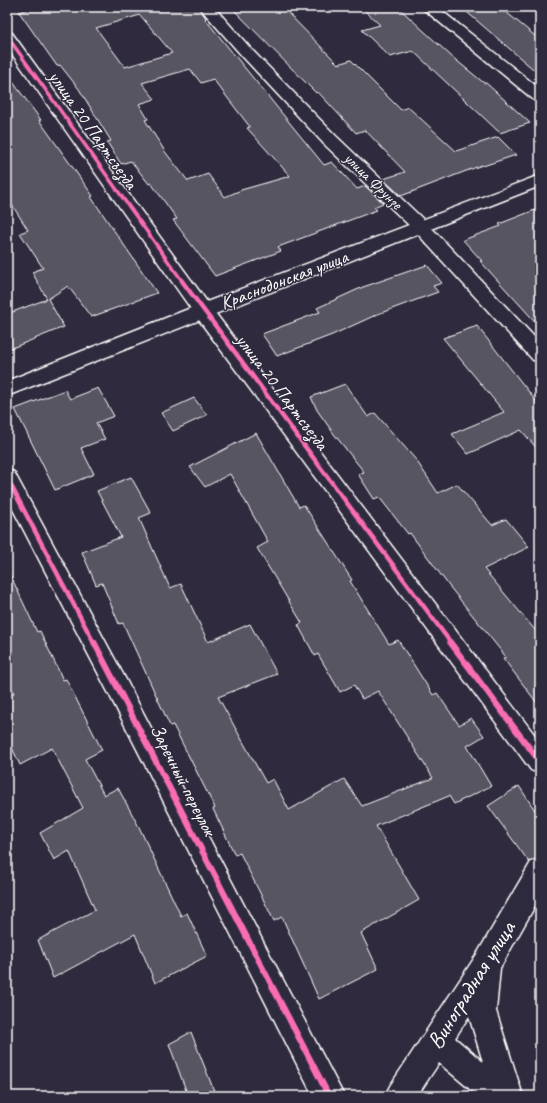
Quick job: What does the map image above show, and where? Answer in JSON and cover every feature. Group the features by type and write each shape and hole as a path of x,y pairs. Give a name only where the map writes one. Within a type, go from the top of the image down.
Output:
{"street":[{"name":"улица Фрунзе","path":"206,7 248,54 330,140 421,227 540,355"},
{"path":"428,7 540,97"},
{"name":"улица 20 Партсъезда","path":"7,36 203,311 540,762"},
{"name":"Краснодонская улица","path":"7,389 540,180"},
{"name":"Заречный переулок","path":"7,478 116,684 329,1096"},
{"name":"Виноградная улица","path":"400,1096 487,964 540,871"},
{"path":"487,964 482,1011 508,1096"},
{"path":"436,1041 502,1096"}],"building":[{"path":"37,7 198,7 206,18 205,19 324,165 332,162 357,189 365,186 383,203 374,207 377,210 278,247 281,251 215,276 173,220 177,219 151,183 149,184 131,161 121,164 107,142 111,141 79,89 60,65 57,66 19,12","holes":["140,15 172,53 125,67 96,28","190,69 201,83 213,79 250,127 247,128 290,176 241,190 225,197 208,174 188,181 166,153 145,120 148,119 139,104 155,99 142,83"]},
{"path":"231,7 282,7 338,64 351,60 401,110 408,107 456,151 498,137 516,155 483,166 482,165 401,196 383,179 405,172 365,130 356,133 318,92 316,93"},
{"path":"361,7 398,7 451,56 484,83 486,83 530,123 500,133 413,51 390,57 362,30 380,25"},
{"path":"461,7 500,7 540,40 540,75"},
{"path":"7,74 41,120 39,120 93,196 91,197 157,293 91,317 68,286 48,299 64,327 7,350 7,314 47,299 32,272 43,268 20,233 28,230 7,197"},
{"path":"540,208 540,327 463,240 501,226 499,224"},
{"path":"427,265 442,283 433,286 438,292 378,314 332,335 277,356 262,334 320,312 317,308 363,287"},
{"path":"477,326 540,406 540,452 521,430 468,454 452,434 504,412 443,338"},
{"path":"345,384 368,417 375,413 416,460 438,493 457,484 492,525 506,519 529,547 484,569 540,636 540,707 503,658 506,657 449,586 410,533 408,534 379,497 374,499 358,474 364,472 317,410 311,397"},
{"path":"98,388 114,416 96,423 105,439 81,448 94,474 55,490 15,409 65,390 70,399"},
{"path":"194,398 207,415 173,431 161,413"},
{"path":"256,433 299,507 304,505 352,580 350,581 389,644 398,640 433,695 437,693 459,725 471,718 484,736 467,746 491,786 454,804 449,796 376,826 419,900 361,933 378,969 319,999 282,917 274,921 240,853 235,855 213,809 215,808 173,725 170,726 123,623 119,624 102,583 96,585 82,552 121,537 97,491 131,477 151,513 139,518 170,588 181,584 208,642 250,624 277,674 218,697 266,783 273,779 289,810 344,779 362,806 433,778 378,691 362,699 354,685 340,692 318,654 315,656 298,625 302,623 257,548 268,542 230,474 205,487 190,467"},
{"path":"7,568 37,632 40,631 63,680 66,679 102,750 85,759 104,795 118,788 139,827 181,916 187,913 207,956 155,983 135,934 53,978 38,940 95,910 69,851 54,860 40,833 83,808 52,748 20,765 7,737 7,697 14,693 7,676"},
{"path":"519,786 540,818 540,857 529,862 488,806"},
{"path":"191,1032 216,1096 188,1096 169,1044"}],"cycle path":[{"path":"7,36 203,311 540,762"},
{"path":"7,478 116,684 329,1096"}]}
